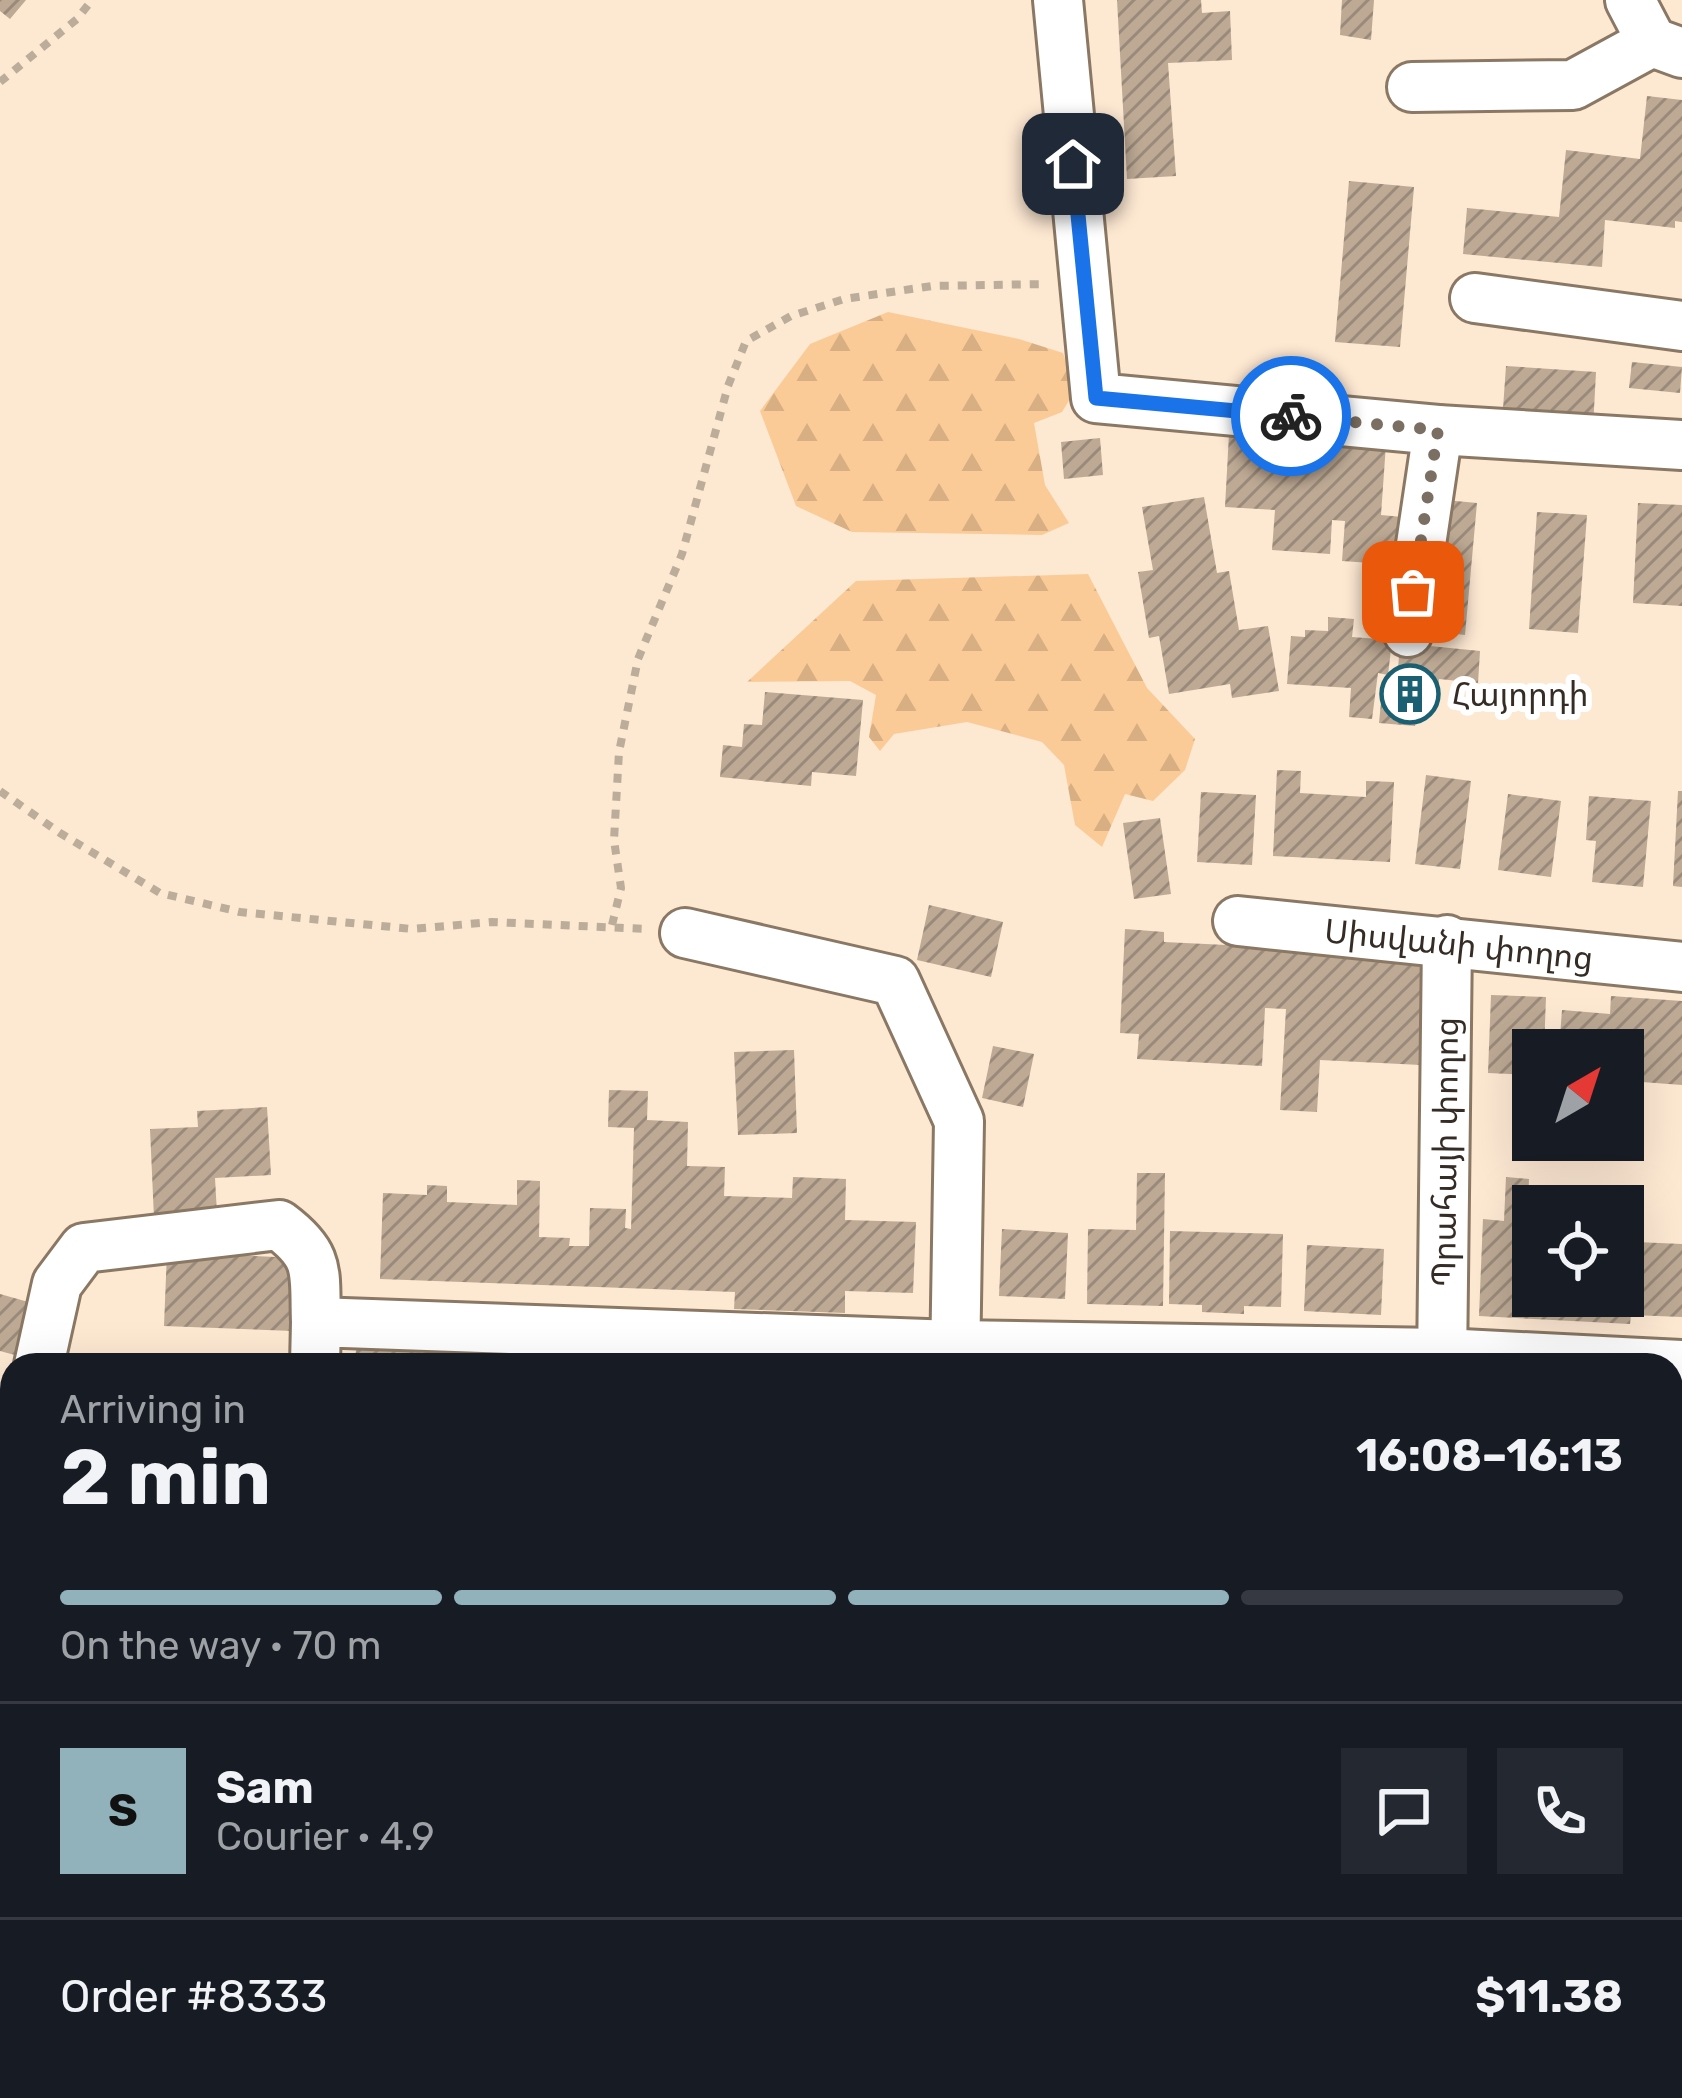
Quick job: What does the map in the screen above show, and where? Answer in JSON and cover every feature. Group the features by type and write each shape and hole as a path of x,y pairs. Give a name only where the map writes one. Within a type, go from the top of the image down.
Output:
{"street":[{"path":"1058,0 1096,398 1438,430 1682,445"},
{"path":"1412,87 1573,85 1655,32"},
{"path":"1475,298 1682,326"},
{"path":"1408,632 1438,430"},
{"name":"Սիսվանի փողոց","path":"1238,921 1682,967"},
{"path":"685,933 895,981 959,1120 954,1353"},
{"name":"Պրահայի փողոց","path":"1442,1353 1447,940"},
{"path":"42,1353 57,1284 84,1248 279,1225 307,1246 314,1272 316,1343 848,1353"}],"path":[{"path":"0,82 77,19 92,0"},
{"path":"612,925 621,888 614,841 619,752 638,659 682,554 728,386 746,341 791,316 844,299 932,286 1019,282 1084,287"},
{"path":"0,791 160,892 239,912 412,929 492,922 612,925 685,933"}],"green space":[{"path":"888,312 1063,353 1076,389 1062,412 1034,423 1045,485 1069,523 1042,535 852,532 796,506 760,411 810,344"},
{"path":"1088,574 1147,688 1195,739 1185,770 1153,801 1125,794 1102,847 1075,825 1064,765 1042,742 967,722 894,734 880,751 869,737 876,695 850,681 747,682 856,581"}],"building":[{"path":"0,0 26,0 10,19 0,11"},
{"path":"1117,0 1201,0 1202,13 1230,11 1232,60 1168,63 1176,176 1127,179"},
{"path":"1342,0 1374,0 1371,40 1340,35"},
{"path":"1647,96 1682,100 1682,222 1675,221 1675,228 1605,220 1602,267 1463,254 1467,208 1559,217 1566,150 1640,159"},
{"path":"1349,181 1414,187 1400,347 1335,342"},
{"path":"1632,362 1682,367 1680,393 1629,388"},
{"path":"1506,366 1596,372 1593,428 1502,423"},
{"path":"1229,434 1386,444 1381,515 1402,517 1400,565 1342,561 1345,521 1332,520 1330,554 1272,550 1275,510 1225,507"},
{"path":"1100,438 1103,475 1064,479 1061,442"},
{"path":"1204,497 1217,573 1229,571 1239,630 1268,626 1279,691 1232,698 1230,684 1169,694 1159,636 1149,638 1138,572 1153,570 1142,507"},
{"path":"1445,500 1477,503 1465,635 1439,632 1442,602 1436,601"},
{"path":"1638,503 1682,505 1682,606 1633,603"},
{"path":"1537,512 1587,515 1578,633 1529,629"},
{"path":"1328,617 1354,619 1352,637 1392,640 1388,675 1378,673 1372,719 1349,717 1351,688 1287,684 1291,636 1305,637 1305,630 1328,631"},
{"name":"Հայորդի","path":"1400,643 1480,651 1478,683 1439,679 1437,708 1418,706 1415,726 1379,723 1383,681 1397,682"},
{"path":"765,692 863,700 856,776 812,772 811,786 720,777 723,745 742,747 744,724 762,725"},
{"path":"1277,770 1301,771 1300,793 1366,797 1366,781 1394,782 1390,862 1273,856"},
{"path":"1426,775 1471,781 1460,869 1415,864"},
{"path":"1678,791 1682,791 1682,887 1673,886"},
{"path":"1201,792 1256,795 1252,865 1197,862"},
{"path":"1508,794 1561,801 1551,877 1498,870"},
{"path":"1589,796 1651,801 1643,887 1592,882 1596,841 1586,840"},
{"path":"1160,818 1171,894 1134,899 1123,823"},
{"path":"929,905 1003,922 991,977 917,960"},
{"path":"1125,929 1164,932 1164,942 1226,945 1227,936 1259,938 1258,948 1277,949 1278,936 1427,955 1421,1065 1320,1060 1317,1112 1280,1110 1286,1009 1265,1008 1262,1066 1137,1059 1139,1034 1120,1033"},
{"path":"1491,995 1546,997 1545,1029 1512,1029 1512,1074 1488,1073"},
{"path":"1611,996 1682,1001 1682,1085 1644,1082 1644,1029 1561,1029 1562,1010 1610,1014"},
{"path":"993,1046 1034,1054 1023,1107 982,1098"},
{"path":"794,1050 797,1133 738,1135 734,1052"},
{"path":"609,1090 648,1091 647,1120 688,1122 687,1166 725,1167 724,1196 792,1198 793,1177 846,1179 845,1220 916,1222 913,1293 845,1291 845,1313 734,1309 735,1292 380,1279 383,1193 427,1195 427,1185 447,1186 447,1202 517,1205 517,1180 540,1181 539,1237 570,1238 569,1246 589,1246 590,1208 626,1209 625,1228 631,1229 634,1128 608,1127"},
{"path":"267,1107 271,1175 215,1178 217,1214 154,1218 150,1129 198,1127 197,1111"},
{"path":"1137,1173 1165,1173 1163,1306 1087,1304 1088,1229 1136,1230"},
{"path":"1506,1177 1529,1179 1529,1185 1512,1185 1512,1317 1631,1317 1630,1324 1479,1316 1483,1219 1504,1221"},
{"path":"1002,1229 1068,1233 1065,1299 999,1296"},
{"path":"1170,1231 1283,1234 1281,1307 1244,1306 1244,1314 1169,1304"},
{"path":"1644,1242 1682,1244 1682,1317 1644,1316"},
{"path":"1307,1245 1384,1249 1381,1315 1304,1311"},
{"path":"167,1252 297,1258 293,1331 164,1326"},
{"path":"0,1294 39,1305 27,1353 0,1351"},
{"path":"357,1343 421,1351 421,1353 356,1353"}],"way so far":[{"path":"1291,416 1438,430 1413,592"}],"place":[{"name":"Հայորդի","path":"1410,694"}],"route":[{"path":"1073,164 1096,398 1291,416"}]}
